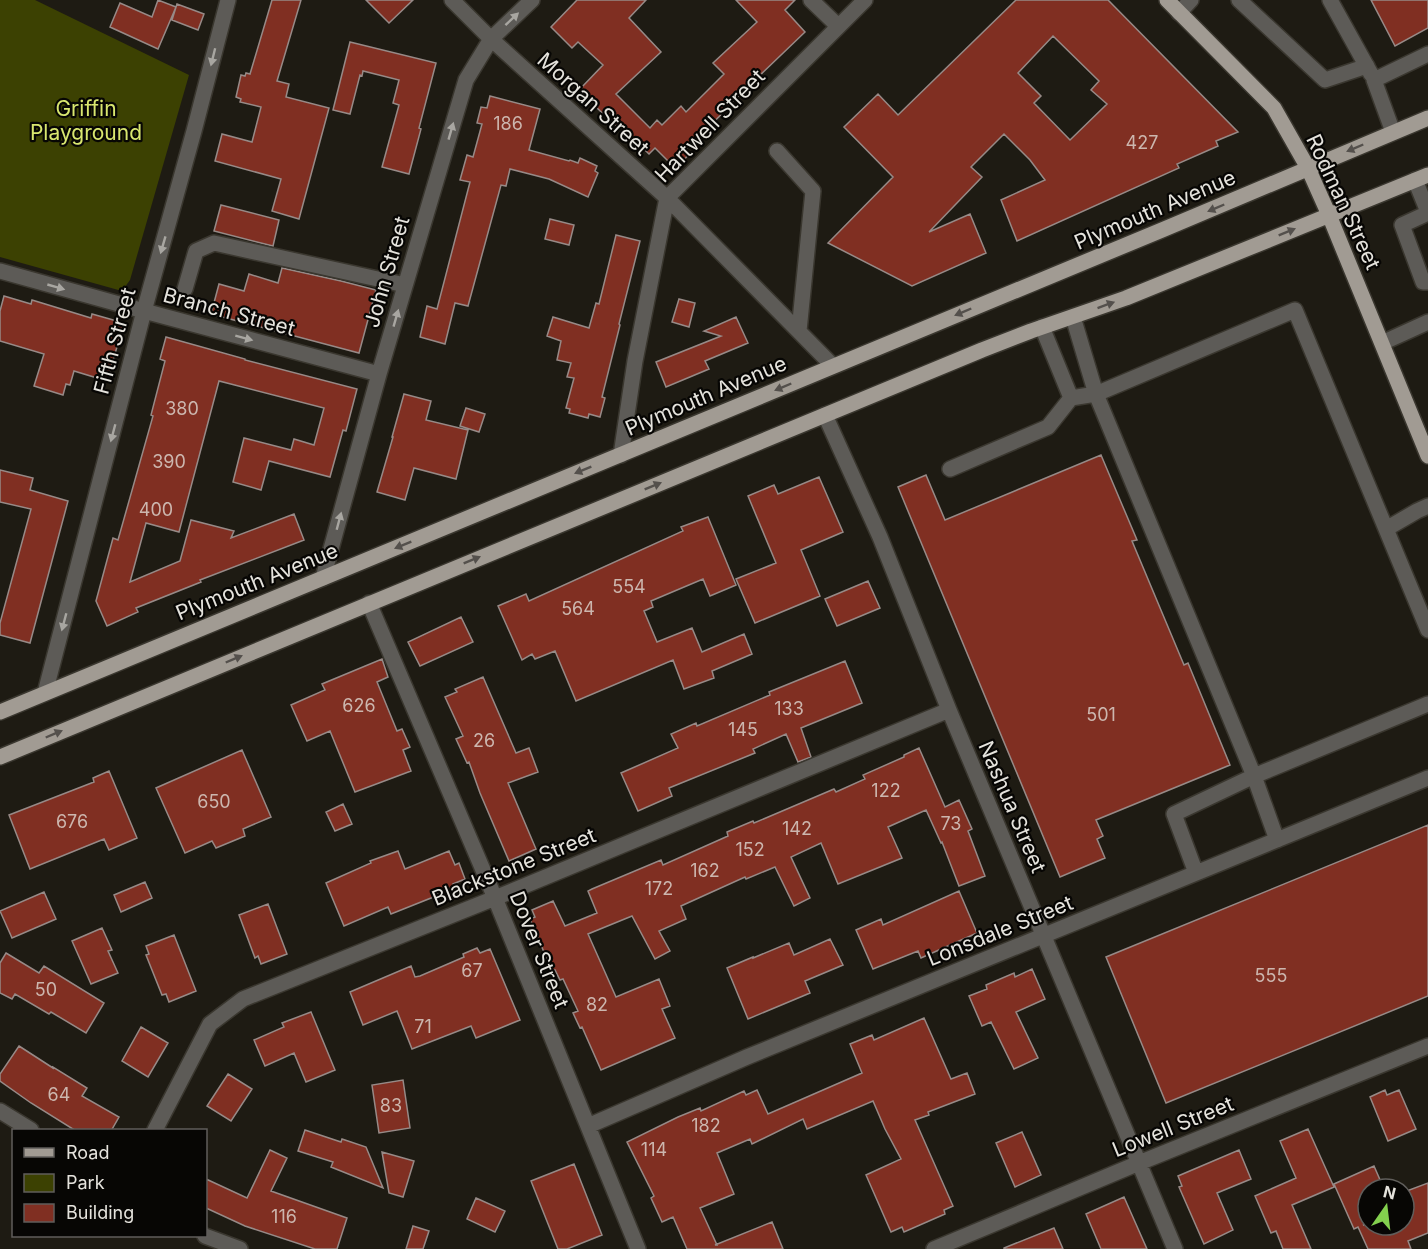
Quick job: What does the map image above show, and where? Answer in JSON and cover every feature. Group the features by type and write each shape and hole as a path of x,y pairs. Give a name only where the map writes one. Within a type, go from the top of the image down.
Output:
{"main road":[{"name":"Rodman Street","path":"1167,0 1274,108 1308,168 1329,215 1424,438 1428,456"},
{"name":"Plymouth Avenue","path":"0,712 1428,118"},
{"path":"0,757 982,350 1126,298 1422,177"}],"street":[{"name":"Fifth Street","path":"45,693 144,311 228,0"},
{"name":"Morgan Street","path":"452,0 491,39 667,198 833,366"},
{"name":"John Street","path":"323,578 379,374 466,80 491,39 532,0"},
{"path":"811,0 838,26"},
{"name":"Hartwell Street","path":"621,455 635,361 667,198 865,0"},
{"path":"1179,13 1191,0"},
{"path":"1239,0 1325,80 1370,73 1428,54"},
{"path":"1330,0 1370,73 1393,132"},
{"path":"777,151 813,191 799,331"},
{"path":"1422,177 1428,213 1402,225 1423,282 1428,282"},
{"path":"185,289 196,251 214,243 405,285"},
{"name":"Branch Street","path":"0,271 379,374"},
{"path":"950,469 1048,427 1071,398 1095,394 1295,310 1428,630"},
{"path":"1073,317 1095,394 1254,776 1277,840"},
{"path":"1042,327 1071,398"},
{"path":"1382,343 1426,327"},
{"name":"Nashua Street","path":"825,415 880,537 949,710 1175,1249"},
{"path":"1386,529 1428,506"},
{"name":"Dover Street","path":"369,603 495,898 638,1249"},
{"path":"1196,873 1174,814 1254,776 1428,704"},
{"name":"Blackstone Street","path":"156,1129 210,1024 243,999 495,898 949,710"},
{"name":"Lonsdale Street","path":"588,1126 747,1058 1428,778"},
{"name":"Lowell Street","path":"934,1249 1428,1046"},
{"path":"0,1111 28,1129"},
{"path":"207,1237 240,1249"}],"green space":[{"name":"Griffin Playground","path":"0,0 35,0 189,75 130,280 122,291 0,257"}],"building":[{"path":"158,0 176,7 158,49 110,27 120,3 152,17"},
{"path":"272,0 301,0 277,81 289,84 286,97 329,108 299,219 272,211 281,179 215,161 222,134 252,142 261,107 240,102 241,99 236,97 241,75 250,74"},
{"path":"366,0 413,0 389,23"},
{"path":"577,0 646,0 629,18 661,52 616,94 650,128 657,120 662,125 681,106 686,112 724,74 713,63 757,22 736,0 795,0 785,10 805,32 686,149 690,153 676,169 655,148 649,154 621,127 619,129 596,107 598,105 581,88 603,65 578,42 572,48 551,27"},
{"path":"1016,0 1108,0 1238,132 1216,141 1218,146 1177,164 1179,168 1017,241 1001,200 1045,180 1030,160 1004,134 971,167 982,177 929,232 970,214 986,253 912,286 828,243 893,177 844,127 878,94 898,115","holes":["1053,36 1099,81 1091,90 1107,104 1070,140 1034,103 1041,96 1018,73"]},
{"path":"1371,0 1428,0 1428,28 1395,46"},
{"path":"177,4 204,14 198,30 172,20"},
{"path":"350,42 436,63 409,174 382,167 399,105 393,103 399,80 363,71 350,114 333,110"},
{"path":"490,96 540,109 529,150 578,163 580,158 597,166 595,171 598,173 588,197 549,179 510,169 506,186 501,185 468,306 455,303 445,344 420,337 427,306 437,309 470,182 460,180 467,155 473,157 482,124 477,123 481,107 487,108"},
{"path":"221,205 279,220 273,246 214,231"},
{"path":"550,219 574,225 569,245 545,239"},
{"path":"616,235 640,241 602,397 605,398 600,417 589,414 588,418 569,413 570,409 566,408 574,378 567,377 571,363 557,360 561,341 547,336 553,317 589,328 596,303 599,304"},
{"path":"282,268 376,290 359,353 211,314 219,284 244,291 249,274 278,283"},
{"path":"4,296 31,304 32,300 91,318 92,314 124,323 107,381 74,371 70,385 66,384 63,395 34,386 44,354 0,341 0,311"},
{"path":"679,299 695,303 689,327 672,322"},
{"path":"736,317 748,343 705,361 709,369 666,387 656,362 721,336 704,331"},
{"path":"166,337 357,389 346,431 343,430 330,477 269,461 261,490 233,482 244,438 291,450 294,439 314,445 324,408 219,381 179,532 146,523 130,582 180,561 191,520 234,531 231,538 294,514 304,540 200,580 201,582 136,608 138,612 107,626 96,601 113,538 118,540 153,416 151,415 165,361 160,359"},
{"path":"404,394 431,401 426,420 468,430 456,479 414,468 405,500 377,492"},
{"path":"466,408 485,414 479,432 460,426"},
{"path":"1101,455 1137,540 1132,541 1184,665 1188,663 1230,765 1096,820 1103,836 1097,839 1105,858 1060,877 898,487 926,475 945,520"},
{"path":"0,470 33,478 30,490 68,501 30,643 0,635 0,623 31,509 0,502"},
{"path":"819,477 843,532 801,550 820,596 755,623 736,579 776,563 748,496 774,485 778,494"},
{"path":"708,517 736,585 710,596 703,579 651,601 653,607 644,611 657,642 692,628 702,652 744,634 752,654 712,671 714,678 684,689 673,660 576,701 555,651 535,659 532,654 522,660 498,606 526,594 529,601 683,531 681,527"},
{"path":"868,581 880,608 837,626 825,599"},
{"path":"461,617 473,642 420,666 408,642"},
{"path":"382,659 388,677 377,682 397,731 402,729 410,747 403,750 411,771 355,792 330,731 307,741 291,705 325,690 322,684"},
{"path":"845,661 862,703 801,728 811,757 798,762 786,734 753,749 755,753 669,788 672,796 638,811 621,773 678,748 671,734 696,723 697,726 770,695 769,692"},
{"path":"483,677 516,753 529,748 538,772 508,783 536,849 509,861 469,762 467,763 456,739 463,736 445,697 457,692 455,689"},
{"path":"919,748 945,807 959,800 972,829 968,831 985,876 959,886 942,842 926,810 888,827 902,858 838,884 821,843 791,857 810,898 794,906 775,867 746,879 745,877 681,906 686,919 659,931 670,951 655,959 632,916 588,934 616,997 659,979 670,1006 662,1009 675,1038 601,1070 582,1027 580,1028 573,1013 578,1011 563,979 560,980 555,970 552,971 530,919 535,917 532,910 553,901 565,926 597,913 588,891 661,860 663,865 728,836 727,832 753,821 754,823 834,789 836,792 865,779 863,775"},
{"path":"242,750 271,817 243,829 245,836 216,848 212,841 185,853 156,788"},
{"path":"109,771 137,838 109,850 104,839 30,869 9,815 94,782 93,778"},
{"path":"343,804 352,824 335,831 326,812"},
{"path":"1428,825 1428,996 1166,1103 1106,957"},
{"path":"398,851 405,869 449,851 455,865 459,863 465,879 453,884 454,887 435,894 436,896 391,914 388,907 344,926 326,883 371,863 370,861"},
{"path":"145,882 152,898 121,912 114,895"},
{"path":"959,891 977,933 921,958 918,951 873,969 856,930 881,919 883,925"},
{"path":"44,892 56,919 12,938 0,911"},
{"path":"268,904 287,954 261,964 258,956 255,958 239,915"},
{"path":"102,928 112,950 108,951 118,973 91,984 72,941"},
{"path":"174,935 196,991 169,1002 166,994 162,995 146,955 149,954 146,946"},
{"path":"830,939 843,965 805,981 810,993 748,1019 727,968 789,943 794,955"},
{"path":"477,948 480,953 490,949 520,1020 476,1038 471,1026 412,1049 397,1011 363,1025 350,992 411,966 415,977 420,976 464,957 463,954"},
{"path":"6,953 39,973 44,966 104,1003 86,1033 15,994 12,999 0,993 0,963"},
{"path":"1032,969 1045,999 1016,1012 1038,1058 1014,1069 991,1022 982,1026 969,996 987,989 986,985 1014,973 1015,977"},
{"path":"311,1012 335,1070 306,1082 294,1053 265,1066 254,1040 284,1027 282,1023"},
{"path":"924,1018 951,1079 967,1073 975,1094 928,1112 929,1115 915,1120 953,1206 944,1210 945,1214 904,1232 902,1227 891,1232 866,1175 901,1159 873,1101 807,1129 803,1119 752,1144 750,1139 717,1153 734,1194 700,1208 717,1244 772,1222 783,1249 687,1249 673,1217 662,1222 651,1198 654,1196 627,1142 678,1117 700,1108 701,1111 744,1091 746,1095 757,1090 768,1114 862,1073 850,1044 872,1035 874,1040"},
{"path":"141,1027 168,1043 148,1077 122,1061"},
{"path":"19,1046 87,1088 82,1096 119,1117 112,1129 73,1129 0,1081 0,1074"},
{"path":"228,1074 252,1089 231,1121 207,1106"},
{"path":"403,1080 410,1128 379,1133 372,1085"},
{"path":"1385,1090 1387,1095 1399,1090 1416,1129 1388,1141 1370,1097"},
{"path":"1308,1129 1334,1187 1292,1205 1311,1249 1283,1249 1276,1231 1271,1233 1255,1196 1296,1178 1280,1141"},
{"path":"305,1130 341,1142 342,1139 366,1147 383,1188 331,1167 333,1162 298,1151"},
{"path":"1022,1132 1041,1175 1015,1187 996,1143"},
{"path":"270,1150 287,1158 271,1191 347,1218 337,1249 315,1249 245,1226 207,1208 207,1179 247,1198"},
{"path":"1239,1150 1251,1179 1217,1193 1233,1230 1204,1244 1179,1187 1182,1186 1178,1176"},
{"path":"382,1152 414,1161 403,1197 389,1193"},
{"path":"574,1164 602,1235 567,1249 558,1249 531,1181"},
{"path":"1374,1166 1379,1177 1356,1177 1356,1228 1354,1229 1334,1184"},
{"path":"1428,1183 1428,1233 1408,1241 1411,1249 1368,1249 1363,1237 1416,1237 1416,1188"},
{"path":"1124,1197 1147,1249 1101,1249 1086,1214"},
{"path":"476,1198 505,1211 495,1232 467,1219"},
{"path":"413,1226 429,1231 423,1249 406,1249"},
{"path":"1054,1228 1063,1249 1004,1249 1004,1248"}]}
